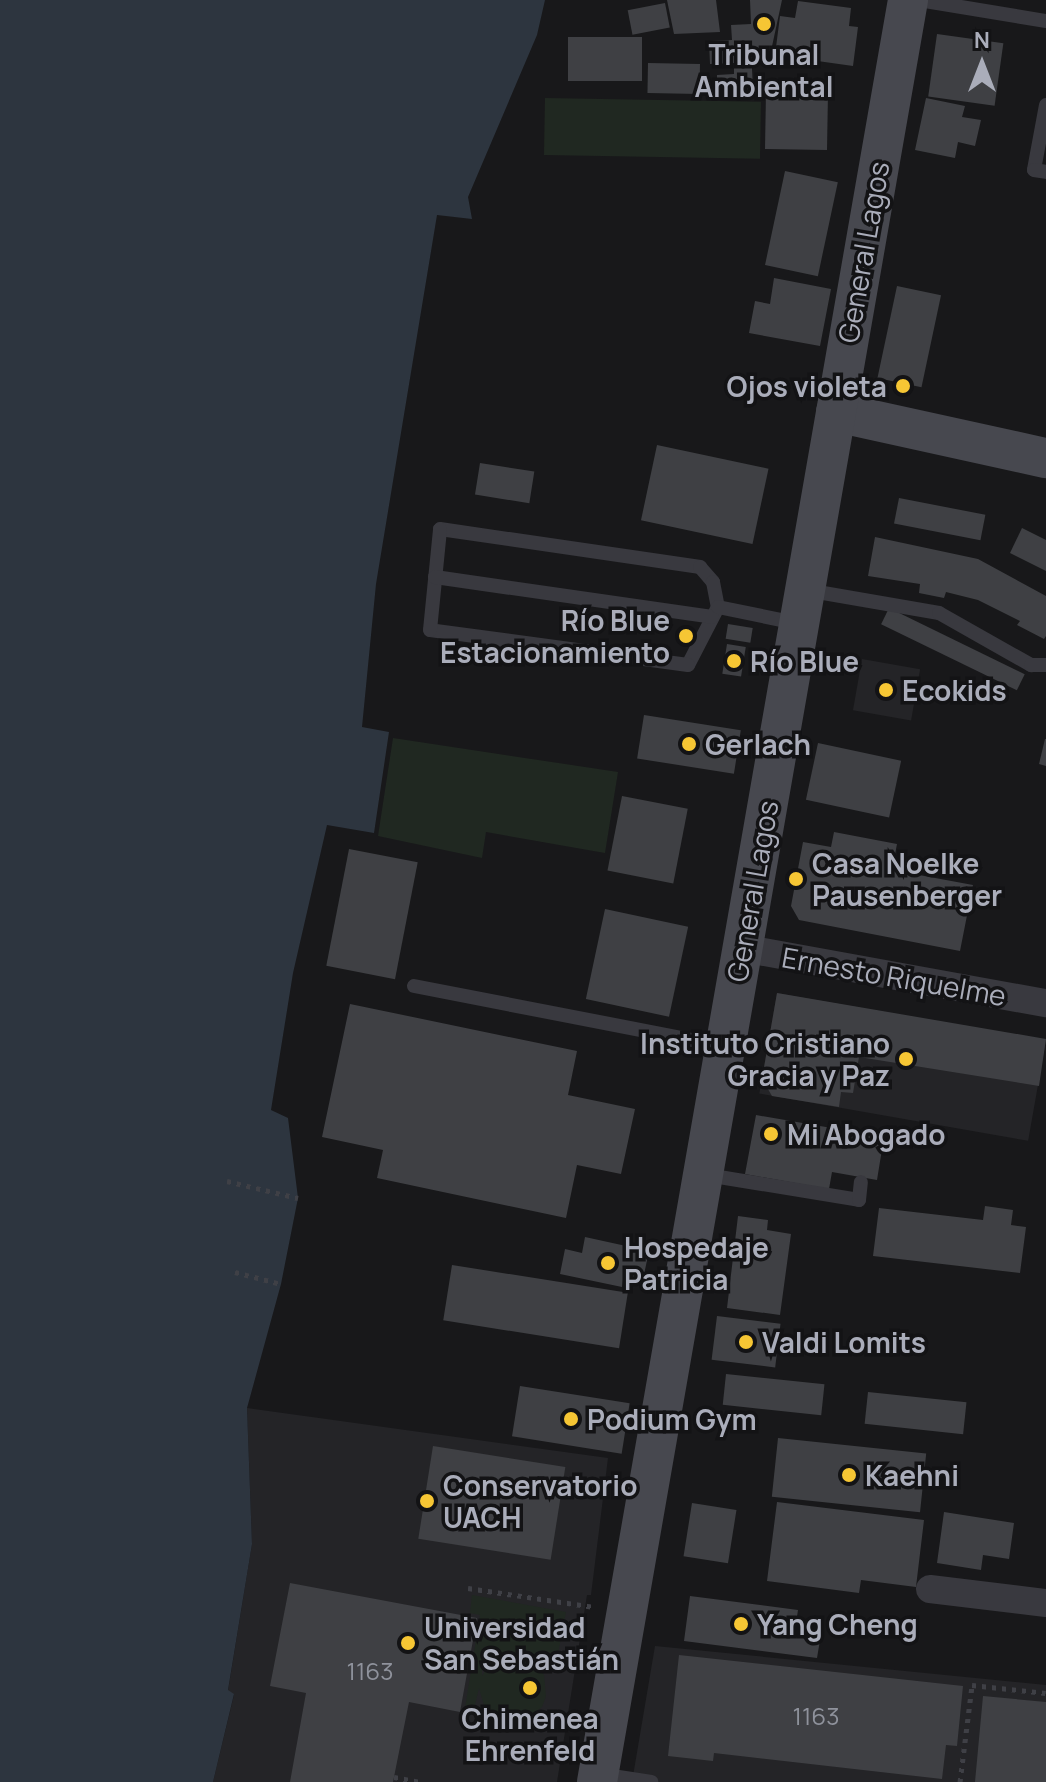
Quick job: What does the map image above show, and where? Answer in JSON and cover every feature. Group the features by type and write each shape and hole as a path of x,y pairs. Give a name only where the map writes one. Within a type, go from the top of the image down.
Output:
{"main road":[{"name":"General Lagos","path":"598,1778 908,0"},
{"path":"836,412 1046,458"}],"street":[{"name":"Ernesto Riquelme","path":"742,948 1046,1003"},
{"path":"930,1589 1046,1603"}],"lane":[{"path":"919,0 1046,21"},
{"path":"1046,105 1034,170 1046,172"},
{"path":"440,529 700,567 713,582 715,612 688,665 430,630 435,577 440,529"},
{"path":"435,577 715,612 802,606 939,613 1031,665 1046,665"},
{"path":"414,986 725,1047"},
{"path":"703,1174 859,1200 861,1182"},
{"path":"598,1778 651,1782"}],"path":[{"path":"227,1181 298,1198"},
{"path":"235,1272 281,1284"},
{"path":"468,1588 595,1608"},
{"path":"960,1782 972,1685 1046,1693"},
{"path":"394,1777 419,1782"}],"shaded area":[{"path":"0,0 545,0 537,35 468,197 472,219 437,215 376,584 362,727 389,732 374,833 327,825 293,973 271,1110 288,1118 298,1198 281,1284 247,1408 252,1544 228,1690 234,1694 213,1782 0,1782"},
{"path":"545,98 761,102 760,159 544,155"},
{"name":"Ecokids","path":"862,659 920,669 911,720 853,710"},
{"path":"393,738 618,772 605,853 486,832 482,858 378,836"},
{"name":"Instituto Cristiano Gracia y Paz","path":"777,993 1046,1040 1028,1141 759,1093"},
{"name":"Universidad San Sebastián","path":"247,1408 608,1458 591,1595 587,1595 557,1782 213,1782 234,1695 228,1691 252,1544"},
{"path":"472,1595 566,1612 558,1654 546,1652 544,1664 530,1655 508,1653 498,1655 482,1669 482,1676 488,1666 507,1656 519,1656 538,1666 544,1675 546,1696 542,1707 526,1720 515,1723 493,1716 485,1709 479,1688 474,1709 465,1708 480,1615 470,1613"},
{"name":"Universidad San Sebastián","path":"655,1646 1046,1685 1046,1782 632,1782"}],"building":[{"path":"667,0 716,0 720,32 674,34"},
{"path":"750,0 782,0 771,51 751,48 753,89 717,91 717,75 734,74 734,63 710,64 709,41 732,40 731,25 751,24"},
{"path":"798,1 851,8 849,26 858,27 853,66 775,55 780,16 795,18"},
{"path":"665,3 670,28 632,35 628,10"},
{"path":"937,34 1003,43 995,106 928,96"},
{"path":"568,37 642,37 642,81 568,81"},
{"path":"648,63 700,64 699,94 647,93"},
{"path":"766,92 828,93 827,150 765,149"},
{"path":"926,98 965,106 962,117 981,120 975,146 958,142 955,158 915,150"},
{"path":"785,171 838,182 818,276 765,265"},
{"path":"774,278 831,289 820,346 749,333 755,301 770,304"},
{"path":"897,286 941,295 921,387 877,378"},
{"path":"657,445 769,469 752,544 641,520"},
{"path":"480,463 534,472 529,503 475,495"},
{"path":"899,498 985,515 980,540 894,524"},
{"path":"1022,528 1046,540 1046,571 1010,553"},
{"path":"875,537 978,559 1046,596 1046,636 1044,639 1017,625 1020,621 978,600 946,592 944,598 919,593 920,584 868,576"},
{"path":"889,608 1025,674 1017,690 881,624"},
{"path":"728,624 753,628 750,643 726,639"},
{"name":"Río Blue","path":"727,644 746,647 741,677 722,674"},
{"name":"Gerlach","path":"644,715 741,730 734,774 637,758"},
{"path":"1046,739 1046,766 1039,764"},
{"path":"818,743 901,761 889,817 806,800"},
{"path":"622,796 688,809 673,883 607,871"},
{"path":"834,832 897,844 892,870 973,885 960,951 799,920 791,906 803,842 831,847"},
{"path":"349,849 418,862 395,979 326,966"},
{"path":"605,909 688,927 669,1017 586,999"},
{"name":"Instituto Cristiano Gracia y Paz","path":"777,993 1046,1039 1039,1086 859,1057 853,1093 841,1092 839,1107 772,1096 762,1079"},
{"path":"350,1004 577,1051 568,1095 635,1109 621,1174 577,1165 566,1218 377,1178 383,1150 322,1137"},
{"path":"756,1115 884,1137 877,1180 832,1172 829,1189 745,1174"},
{"path":"985,1206 1013,1210 1011,1225 1026,1227 1020,1273 873,1256 879,1208 983,1220"},
{"path":"738,1216 768,1220 767,1230 791,1234 780,1315 727,1308"},
{"path":"585,1237 649,1251 642,1284 623,1280 622,1287 560,1274 565,1249 582,1253"},
{"path":"452,1265 628,1293 619,1348 443,1320"},
{"name":"Valdi Lomits","path":"717,1316 781,1324 775,1367 712,1360"},
{"path":"726,1374 824,1384 821,1415 723,1405"},
{"name":"Podium Gym","path":"520,1386 630,1403 622,1454 512,1436"},
{"path":"868,1392 966,1402 963,1434 865,1424"},
{"name":"Kaehni","path":"778,1438 926,1454 920,1512 772,1497"},
{"path":"433,1446 565,1467 551,1560 418,1539"},
{"path":"777,1502 924,1520 916,1587 861,1580 859,1593 767,1581"},
{"path":"692,1503 736,1510 728,1563 684,1556"},
{"path":"944,1512 1014,1523 1009,1559 983,1555 981,1570 937,1563"},
{"path":"290,1583 477,1618 460,1712 409,1702 393,1782 290,1782 306,1693 270,1686"},
{"name":"Yang Cheng","path":"690,1596 798,1610 794,1637 820,1640 817,1658 684,1641"},
{"name":"Universidad San Sebastián","path":"679,1655 963,1686 957,1746 946,1745 942,1779 714,1753 713,1761 668,1756"},
{"path":"983,1696 1046,1702 1046,1782 975,1782"}],"place":[{"name":"Tribunal Ambiental","path":"764,24"},
{"name":"Ojos violeta","path":"903,386"},
{"name":"Río Blue Estacionamiento","path":"686,636"},
{"name":"Río Blue","path":"734,661"},
{"name":"Ecokids","path":"886,690"},
{"name":"Gerlach","path":"689,744"},
{"name":"Casa Noelke Pausenberger","path":"796,879"},
{"name":"Instituto Cristiano Gracia y Paz","path":"906,1059"},
{"name":"Mi Abogado","path":"771,1134"},
{"name":"Hospedaje Patricia","path":"608,1263"},
{"name":"Valdi Lomits","path":"746,1342"},
{"name":"Podium Gym","path":"571,1419"},
{"name":"Kaehni","path":"849,1475"},
{"name":"Conservatorio UACH","path":"427,1501"},
{"name":"Yang Cheng","path":"741,1624"},
{"name":"Universidad San Sebastián","path":"408,1643"},
{"name":"Chimenea Ehrenfeld","path":"530,1688"}]}
